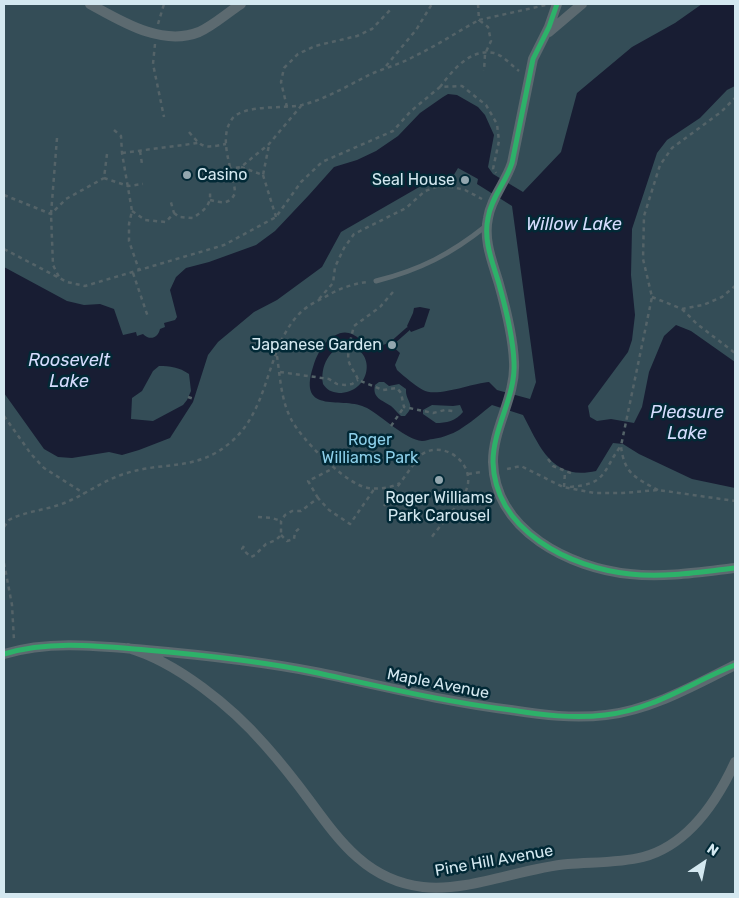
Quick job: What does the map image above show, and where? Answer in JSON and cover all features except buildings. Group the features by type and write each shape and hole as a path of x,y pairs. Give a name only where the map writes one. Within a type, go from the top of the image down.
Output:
{"street":[{"path":"95,5 141,29 156,34 176,36 197,32 206,28 241,4"},
{"path":"557,4 546,34 534,58 514,152 501,176 496,196 489,210 486,225 489,252 504,302 513,352 514,370 511,392 494,452 494,471 497,487 514,517 527,532 542,544 577,562 603,570 630,574 657,575 735,568"},
{"path":"546,34 582,4"},
{"name":"Maple Avenue","path":"4,654 17,650 60,645 128,648 212,656 282,666 464,703 533,713 576,716 606,715 637,709 689,688 735,665"},
{"name":"Pine Hill Avenue","path":"128,648 158,660 196,683 228,708 264,744 337,838 351,853 380,874 412,886 449,887 481,882 545,867 646,856 669,845 695,824 718,795 735,762"}],"lane":[{"path":"376,281 405,273 435,261 462,244 486,225"}],"path":[{"path":"164,4 158,22 154,64 164,117"},
{"path":"385,68 416,30 432,4"},
{"path":"478,4 479,20 488,27 491,41 485,54 484,71"},
{"path":"210,200 221,204 233,198 234,188 226,144 227,131 232,119 239,114 259,109 287,108 302,105 336,92 385,68 413,58 479,20 547,4"},
{"path":"287,108 281,82 284,68 298,54 315,46 357,36 372,29 391,9"},
{"path":"4,249 67,282 85,286 224,245 276,217 301,182 322,162 393,132 411,111 440,87 462,62 473,56 494,53 529,79"},
{"path":"440,87 462,86 486,105 497,124 499,141 494,168 501,176"},
{"path":"658,490 628,471 623,462 621,446 652,298 643,259 644,216 660,165 672,148 720,112 735,98"},
{"path":"230,169 241,167 269,144 302,105"},
{"path":"114,130 121,136 132,211 129,224 130,241 139,271"},
{"path":"189,132 198,144 204,147 226,144"},
{"path":"57,138 51,214 53,265 59,277"},
{"path":"122,153 198,144"},
{"path":"269,144 264,175 276,217"},
{"path":"140,151 142,164"},
{"path":"104,178 107,154"},
{"path":"241,167 264,175"},
{"path":"51,214 66,199 104,178 128,186 142,184"},
{"path":"318,300 333,283 335,267 344,248 354,234 406,208 425,191 436,187 452,187 465,190 485,200"},
{"path":"170,199 174,213 179,217 193,218 207,207 210,193"},
{"path":"4,195 51,214"},
{"path":"132,211 145,220 166,222 174,213"},
{"path":"132,273 148,317"},
{"path":"4,527 14,516 54,507 85,494 123,474 196,462 214,454 237,436 252,416 264,391 283,338 291,324 302,311 318,300 350,286 376,281"},
{"path":"682,309 704,305 722,297 735,286"},
{"path":"391,426 404,407 401,393 397,388 383,390 358,380 348,362 354,326 380,307 392,292"},
{"path":"652,298 682,309 697,324 735,353"},
{"path":"276,355 284,400 290,419 302,436 334,468 360,486 387,489 400,483"},
{"path":"280,372 323,378 345,385 352,384 358,380"},
{"path":"188,397 194,400"},
{"path":"404,407 434,413 445,410 453,411"},
{"path":"4,416 31,454 44,468 85,494"},
{"path":"563,487 590,484 603,476 621,446"},
{"path":"384,506 421,455 434,451 450,452 460,459 468,474 467,489 431,538"},
{"path":"548,459 553,466 573,474"},
{"path":"507,469 522,466 563,487 594,493 658,490 735,501"},
{"path":"334,468 308,481 318,498 329,510 350,524 375,488"},
{"path":"468,474 481,472"},
{"path":"563,487 566,472"},
{"path":"244,546 242,549 251,556 256,555 266,544 276,540 280,535 281,520 285,515 292,511 301,511 318,498"},
{"path":"258,517 281,520"},
{"path":"280,535 287,541 291,541 294,539 295,532 301,527"},
{"path":"4,563 11,594 13,633 17,650"}],"green space":[{"name":"Roger Williams Park","path":"4,4 735,4 735,894 4,894"}],"water":[{"path":"702,4 735,4 735,86 727,90 700,118 667,140 657,153 632,229 631,275 635,315 632,340 628,352 588,406 590,417 597,421 611,419 634,423 642,407 649,372 664,336 676,325 691,331 735,362 735,488 692,479 639,454 623,444 613,443 596,471 581,473 568,471 549,459 535,439 523,415 492,405 453,433 422,441 409,437 367,408 317,399 311,393 310,383 313,367 320,350 334,336 346,332 375,346 389,343 400,353 395,365 397,370 423,390 437,392 489,382 497,390 530,399 536,382 512,206 477,184 478,179 458,168 452,178 421,186 341,232 322,267 277,300 254,312 218,342 208,355 193,402 170,438 122,455 109,452 72,458 58,457 44,449 4,393 4,267 67,301 84,305 100,304 114,309 123,335 136,332 137,336 143,334 153,338 160,329 165,327 164,323 175,320 177,317 170,290 176,277 186,268 256,245 275,231 334,167 357,160 376,151 398,136 420,113 448,94 457,95 478,107 485,115 494,135 488,167 493,174 523,192 561,152 577,93 632,47 675,23","holes":["348,345 357,349 364,355 367,363 363,380 358,386 350,391 339,393 326,388 322,378 327,359 341,347","159,366 167,366 178,368 189,374 191,391 187,400 183,405 153,421 131,419 132,398 142,391 153,371","379,382 384,382 389,386 399,384 406,389 410,409 405,416 401,416 391,406 376,396 375,385","432,405 460,405 463,412 451,421 436,423 423,414 423,410"]},
{"path":"414,308 430,309 424,327 411,332 407,326"}],"waterway":[{"path":"391,344 408,329"}],"cycle path":[{"path":"557,4 549,27 533,59 512,163 492,204 487,227 489,252 509,323 514,362 512,387 494,449 493,462 497,486 507,508 521,526 540,542 584,564 607,570 643,575 682,574 735,568"},
{"path":"4,654 39,647 75,645 211,656 297,669 462,703 558,716 593,716 623,712 656,701 735,665"}],"place":[{"name":"Casino","path":"187,175"},
{"name":"Seal House","path":"465,180"},
{"name":"Japanese Garden","path":"392,345"},
{"name":"Roger Williams Park Carousel","path":"439,480"}],"water label":[{"name":"Willow Lake","path":"574,225"},
{"name":"Roosevelt Lake","path":"69,371"},
{"name":"Pleasure Lake","path":"687,423"}]}
